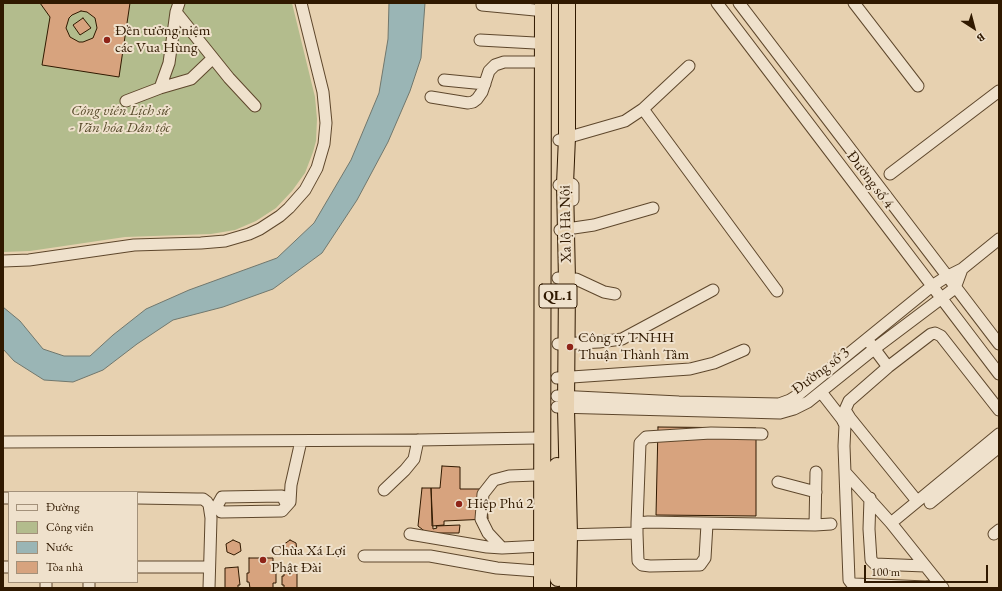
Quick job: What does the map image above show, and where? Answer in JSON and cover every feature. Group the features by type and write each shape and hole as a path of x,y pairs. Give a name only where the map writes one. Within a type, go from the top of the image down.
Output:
{"highway":[{"name":"Xa lộ Hà Nội","path":"558,3 563,139"},
{"name":"Xa lộ Hà Nội","path":"567,3 562,185 562,402 563,535 568,588"},
{"name":"Xa lộ Hà Nội","path":"537,5 535,62 539,438 542,491 542,588"},
{"name":"Xa lộ Hà Nội","path":"537,5 539,438 536,476 537,482 542,491"},
{"name":"Xa lộ Hà Nội","path":"558,588 563,535"},
{"name":"Xa lộ Hà Nội","path":"536,588 537,571 542,550"}],"street":[{"path":"3,261 29,260 134,245 225,241 249,234 280,216 305,190 317,168 324,144 326,123 323,92 301,3"},
{"name":"Đường số 4","path":"717,3 999,374"},
{"name":"Đường số 4","path":"739,3 946,277 999,344"},
{"path":"854,3 918,86"},
{"path":"482,5 537,5"},
{"path":"178,8 229,78 255,106"},
{"path":"160,88 169,63 178,8"},
{"path":"480,40 535,43"},
{"path":"126,102 160,88 191,79 214,58"},
{"path":"431,97 468,103 477,99 485,84 489,71 495,66 504,62 535,62"},
{"path":"563,139 625,121 643,109 689,66"},
{"path":"444,80 485,84"},
{"path":"890,174 999,91"},
{"path":"643,109 777,291"},
{"path":"562,185 573,185 573,200"},
{"path":"562,230 594,225 653,208"},
{"name":"Đường số 3","path":"562,402 780,413 792,405 808,402 821,392 932,286 962,269 999,239"},
{"name":"Đường số 3","path":"792,405 798,395 871,344 942,299 955,288 962,269"},
{"path":"563,280 576,279 604,292 615,294"},
{"path":"562,344 622,339 712,290"},
{"path":"917,501 850,418 845,410 849,401 888,367 931,334 937,334 942,336 999,410"},
{"path":"871,344 888,367"},
{"path":"562,378 690,369 714,363 744,350"},
{"path":"821,392 844,422 850,582 855,584 942,587"},
{"path":"707,524 705,558 700,565 650,566 642,565 638,561 637,528 640,443 646,437 655,436 711,433 762,434"},
{"path":"892,523 999,434"},
{"path":"3,442 300,441 539,438"},
{"path":"384,490 414,459 418,440"},
{"path":"209,588 211,518 213,505 222,497 282,496 287,505 290,502 291,485 300,441"},
{"path":"930,503 999,447"},
{"path":"815,525 816,472"},
{"path":"845,472 892,523 942,587"},
{"path":"502,548 488,533 481,519 483,494 494,480 502,477 536,476"},
{"path":"778,482 816,492"},
{"path":"138,498 197,498 203,499 213,505"},
{"path":"870,498 869,528 872,560 875,564 925,566"},
{"path":"563,535 637,528 707,524 831,524"},
{"path":"410,534 488,548 542,550"},
{"path":"364,556 430,556 497,568 537,571"},
{"path":"138,567 209,568"}],"green space":[{"name":"Công viên Lịch sử - Văn hóa Dân tộc","path":"3,3 292,3 315,97 317,119 316,141 305,173 292,191 276,208 256,221 235,230 211,234 125,237 30,251 3,252"}],"water":[{"path":"389,3 425,3 421,58 410,91 388,142 357,200 322,253 273,289 223,307 173,320 137,344 103,370 73,382 44,380 14,361 3,349 3,307 20,321 43,349 64,356 90,356 113,335 146,309 189,290 277,258 314,223 351,160 379,93 388,39"}],"building":[{"name":"Đền tưởng niệm các Vua Hùng","path":"40,3 130,3 119,77 42,65 50,17","holes":["81,11 87,12 95,18 97,28 93,38 79,42 70,37 66,28 69,18 72,15"]},
{"path":"83,18 91,28 80,35 73,25"},
{"path":"658,427 756,428 756,516 656,515"},
{"name":"Hiệp Phú 2","path":"442,466 460,467 460,489 486,489 488,519 444,521 444,525 432,526 431,488 440,488"},
{"path":"422,488 431,488 433,529 437,528 436,526 460,525 459,533 427,533 418,526"},
{"path":"233,540 240,543 241,551 234,555 227,552 226,544"},
{"path":"290,540 296,543 297,551 291,555 284,552 283,545"},
{"path":"249,558 273,558 273,572 276,572 276,583 273,583 273,588 250,588 249,582 247,582 247,573 249,573"},
{"path":"284,566 297,566 297,588 284,588 284,585 282,585"},
{"path":"238,567 240,585 238,585 238,588 225,588 225,568"}],"place":[{"name":"Đền tưởng niệm các Vua Hùng","path":"107,40"},
{"name":"Công ty TNHH Thuận Thành Tâm","path":"570,347"},
{"name":"Hiệp Phú 2","path":"459,504"},
{"name":"Chùa Xá Lợi Phật Đài","path":"263,560"}]}
